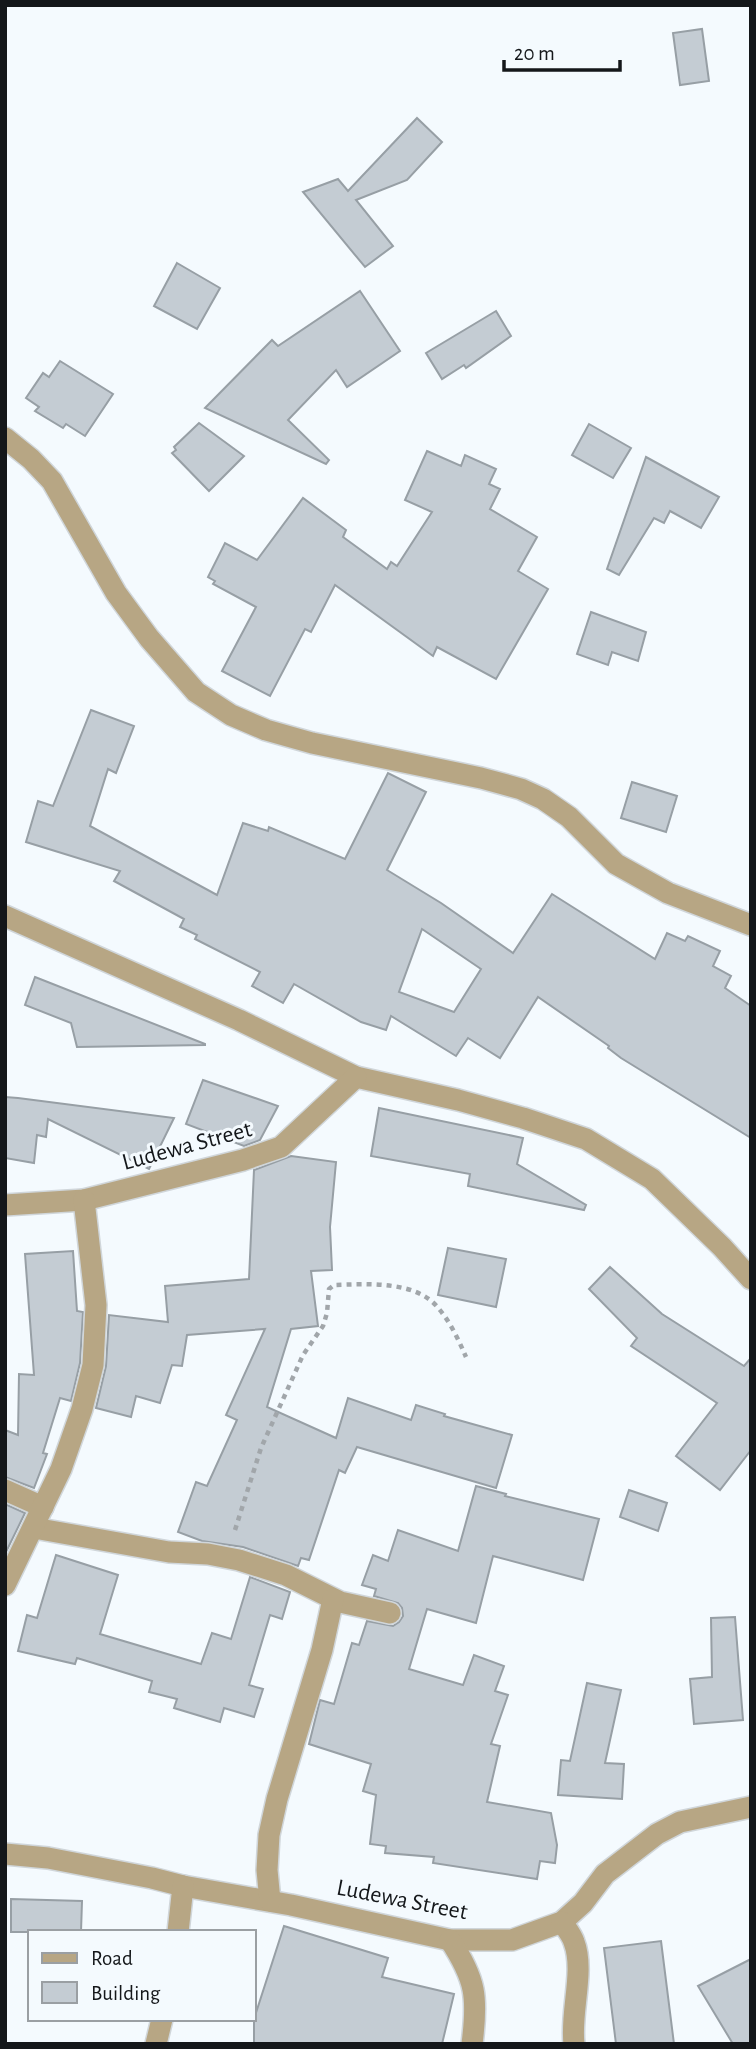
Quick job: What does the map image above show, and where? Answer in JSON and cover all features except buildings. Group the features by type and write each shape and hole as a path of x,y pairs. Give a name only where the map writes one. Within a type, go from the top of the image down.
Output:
{"street":[{"path":"5,438 52,481 116,593 149,638 196,692 230,715 266,730 312,743 481,778 521,789 543,799 569,817 589,834 616,864 668,893 751,925"},
{"path":"5,916 227,1015 356,1077 471,1104 586,1139 652,1178 751,1279"},
{"name":"Ludewa Street","path":"5,1205 84,1200 243,1160 281,1147 356,1077"},
{"path":"5,1585 61,1469 82,1409 95,1348 96,1305 84,1200"},
{"path":"5,1490 43,1507"},
{"path":"34,1528 169,1552 226,1558 286,1575 333,1599 390,1613"},
{"path":"270,1901 268,1835 322,1650 333,1599"},
{"name":"Ludewa Street","path":"5,1854 74,1863 450,1940 512,1940 562,1922 583,1903 605,1874 657,1834 680,1822 751,1807"},
{"path":"178,1930 183,1886"},
{"path":"562,1922 575,1942 578,1984 572,2027 574,2044"},
{"path":"450,1940 467,1966 476,1997 472,2044"},
{"path":"156,2044 162,2021"}],"path":[{"path":"226,1558 261,1448 303,1355 323,1326 329,1289 334,1285 377,1285 397,1287 425,1296 440,1310 467,1357"}]}
